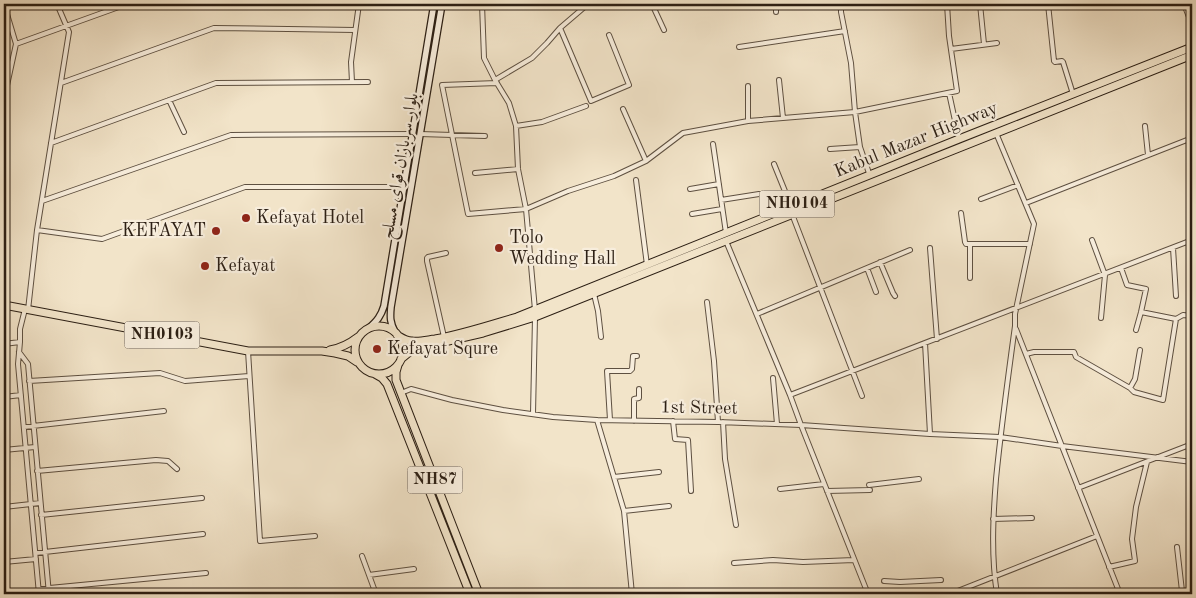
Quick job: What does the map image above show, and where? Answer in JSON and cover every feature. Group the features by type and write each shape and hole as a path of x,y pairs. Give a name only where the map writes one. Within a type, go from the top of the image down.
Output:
{"highway":[{"name":"Kabul Mazar Highway","path":"400,362 412,350 483,333 594,294 792,214 959,139 1192,47"},
{"name":"Kabul Mazar Highway","path":"396,334 405,340 413,341 444,337 535,314 647,265 792,206 996,133 1192,55"},
{"name":"NH0103","path":"4,306 248,351 322,351 348,356 357,362"},
{"path":"376,326 389,329 396,334 402,343 403,351 400,362 394,369 388,373 375,374 365,370 357,362 354,349 358,337 363,332 376,326"},
{"name":"NH0103","path":"322,351 347,345 358,337"},
{"name":"NH87","path":"400,362 396,372 396,380 479,594"},
{"name":"NH87","path":"375,374 388,384 470,594"}],"main road":[{"name":"بلوار سربازان قوای مسلح","path":"370,328 382,315 384,306 434,4"},
{"name":"بلوار سربازان قوای مسلح","path":"396,334 391,324 390,316 442,4"}],"street":[{"path":"4,4 16,44 4,99"},
{"path":"57,4 69,32 37,230 27,309 20,329 18,364 39,592 48,589 206,573"},
{"path":"16,44 127,4"},
{"path":"352,82 352,62 359,4"},
{"path":"482,4 484,58 509,103 516,126 518,169 526,209 535,314 533,414"},
{"path":"588,4 560,28 532,58 496,82 442,85 468,214 526,209 568,191 614,176 646,161 682,133 748,121 855,112 957,91 949,36 947,4"},
{"path":"652,4 664,30"},
{"path":"776,4 776,12"},
{"path":"841,4 851,63 860,147 871,179"},
{"path":"980,4 984,44"},
{"path":"1048,4 1054,61 1063,62 1073,94"},
{"path":"1184,4 1192,25"},
{"path":"61,83 214,28 356,30"},
{"path":"560,28 591,101 629,85 609,34"},
{"path":"739,47 845,31"},
{"path":"951,49 997,43"},
{"path":"779,80 783,118"},
{"path":"51,143 216,83 368,82"},
{"path":"748,86 748,121"},
{"path":"949,93 959,139"},
{"path":"169,100 184,132"},
{"path":"516,126 542,122 586,106"},
{"path":"623,109 646,161"},
{"path":"1145,126 1148,155"},
{"path":"996,133 1034,224 1016,314 1000,437 993,519 994,577 997,594"},
{"path":"42,201 231,135 412,134"},
{"path":"420,134 485,136"},
{"path":"1026,203 1192,138"},
{"path":"713,144 726,233"},
{"path":"830,149 860,147"},
{"path":"774,164 792,206"},
{"path":"475,173 518,169"},
{"path":"636,180 647,265"},
{"path":"690,190 719,184"},
{"path":"981,199 1018,185"},
{"path":"37,230 102,240 245,187 404,187"},
{"path":"721,200 760,194"},
{"path":"692,214 722,209"},
{"path":"961,213 964,242 966,244 1030,244"},
{"path":"792,214 862,396"},
{"path":"1092,240 1105,275 1101,318"},
{"path":"790,395 1192,240"},
{"path":"726,241 790,395 800,425 868,594"},
{"path":"970,245 970,278"},
{"path":"930,248 937,339"},
{"path":"1173,248 1176,296"},
{"path":"757,314 910,250"},
{"path":"444,337 426,261 428,257 446,253"},
{"path":"880,262 893,294 896,296"},
{"path":"866,268 876,292"},
{"path":"1121,268 1127,286 1146,289 1136,330"},
{"path":"594,294 601,337"},
{"path":"707,302 720,422 736,525"},
{"path":"1141,312 1176,319 1183,315 1192,316"},
{"path":"1026,354 1034,352 1074,352 1076,358 1134,392 1163,400 1176,319"},
{"path":"1015,326 1120,594"},
{"path":"4,344 20,342"},
{"path":"925,344 930,434"},
{"path":"1130,388 1135,379 1140,350"},
{"path":"248,351 260,541 315,536"},
{"path":"19,352 28,364 48,594"},
{"path":"610,420 607,372 609,370 630,371 632,369 633,356 637,356"},
{"path":"29,381 160,374 185,381 249,376"},
{"path":"773,378 777,424"},
{"name":"1st Street","path":"401,393 411,389 452,400 503,410 598,420 777,424 1000,437 1192,462"},
{"path":"634,421 634,399 638,398 639,389"},
{"path":"4,397 21,395"},
{"path":"24,427 164,411"},
{"path":"598,420 624,512 632,594"},
{"path":"673,421 675,439 688,440 691,491"},
{"path":"1078,488 1192,444"},
{"path":"4,450 35,447"},
{"path":"37,471 156,460 168,461 177,469"},
{"path":"1109,567 1135,561 1132,539 1136,507 1147,462"},
{"path":"614,477 659,472"},
{"path":"827,491 870,487 919,479"},
{"path":"780,489 824,484"},
{"path":"41,515 202,498"},
{"path":"4,506 40,503"},
{"path":"624,512 670,506"},
{"path":"993,519 1032,518"},
{"path":"36,553 203,534"},
{"path":"950,594 1097,536"},
{"path":"1170,594 1182,592 1177,547"},
{"path":"362,556 376,594"},
{"path":"4,562 36,559"},
{"path":"734,563 773,560 803,562 854,560"},
{"path":"369,575 414,569"},
{"path":"884,581 941,580"}],"place":[{"name":"Kefayat Hotel","path":"246,218"},
{"name":"KEFAYAT","path":"216,231"},
{"name":"Tolo Wedding Hall","path":"499,248"},
{"name":"Kefayat","path":"205,266"},
{"name":"Kefayat Squre","path":"377,349"}]}
